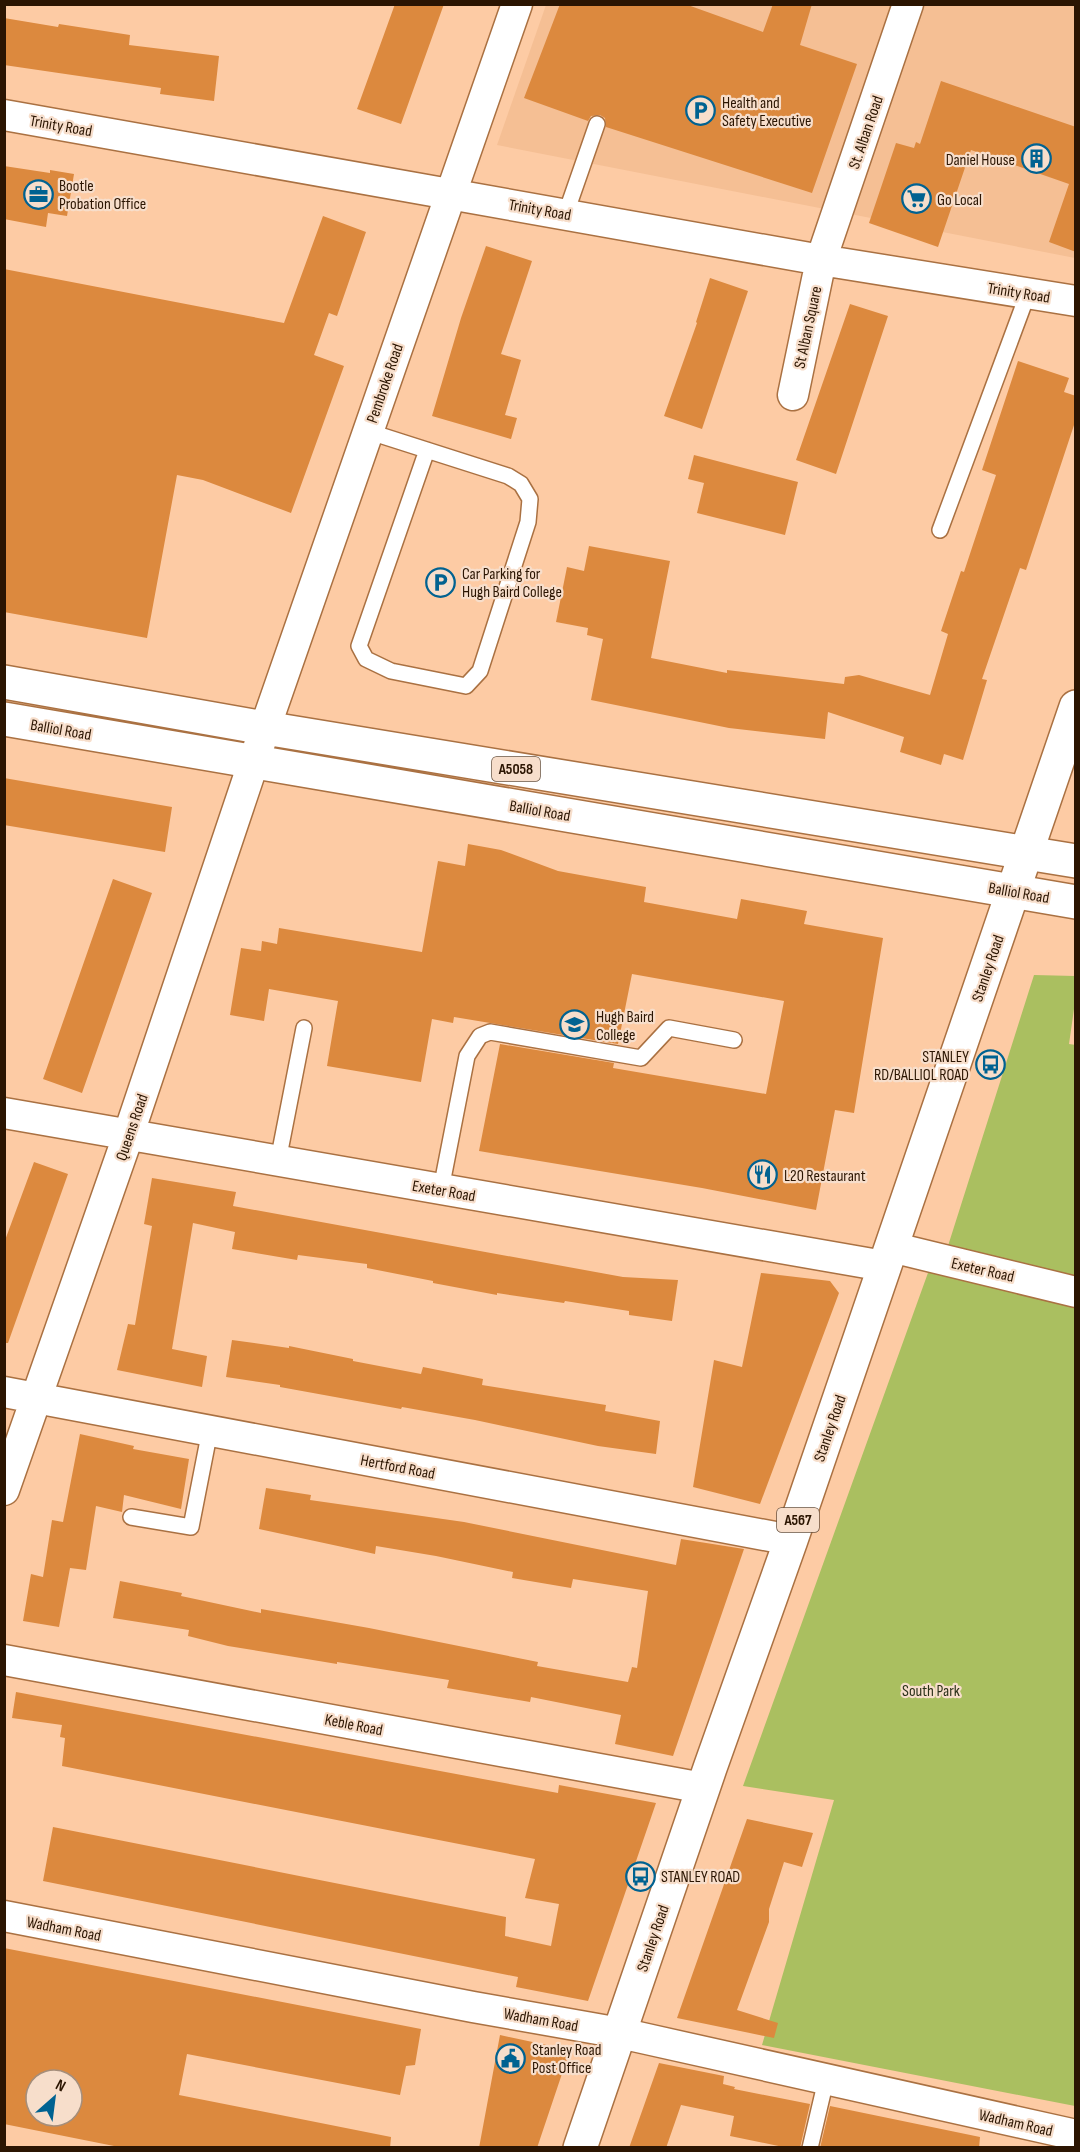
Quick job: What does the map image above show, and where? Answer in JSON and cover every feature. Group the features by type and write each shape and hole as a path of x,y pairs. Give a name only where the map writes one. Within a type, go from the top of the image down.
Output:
{"main road":[{"name":"A5058","path":"4,682 265,728 1076,861"},
{"name":"Stanley Road","path":"580,2148 1076,707"},
{"name":"Balliol Road","path":"4,719 1076,902"}],"street":[{"name":"Pembroke Road","path":"254,762 517,4"},
{"name":"St. Alban Road","path":"821,260 908,4"},
{"name":"Trinity Road","path":"4,115 821,260 1076,301"},
{"name":"St Alban Square","path":"793,395 821,260"},
{"name":"Queens Road","path":"4,1490 128,1136 254,762"},
{"name":"Exeter Road","path":"4,1113 441,1190 888,1256 1076,1292"},
{"name":"Hertford Road","path":"4,1392 791,1540"},
{"name":"Keble Road","path":"4,1660 703,1788"},
{"name":"Wadham Road","path":"4,1916 473,2007 620,2033 1076,2135"}],"lane":[{"path":"566,213 597,124"},
{"path":"940,530 1028,293"},
{"path":"367,431 427,450 508,476 521,484 530,500 528,522 488,650 480,671 466,686 391,671 366,659 359,646 427,450"},
{"path":"278,1161 304,1028"},
{"path":"441,1190 467,1056 480,1036 490,1032 641,1058 669,1029 734,1040"},
{"path":"131,1517 191,1527 210,1430"},
{"path":"810,2148 826,2079"}],"shaded area":[{"path":"546,5 1075,5 1075,258 497,145"}],"green space":[{"path":"1034,975 1075,976 1075,1002 1069,1044 1076,1045 1075,1278 947,1249"},
{"name":"South Park","path":"929,1270 1075,1305 1075,2106 762,2045 834,1800 743,1786"}],"building":[{"path":"395,4 444,4 401,124 357,109"},
{"name":"Health and Safety Executive","path":"560,4 685,4 763,32 773,4 812,4 800,45 857,64 812,193 606,127 605,118 600,115 591,116 588,121 524,98"},
{"path":"4,18 130,35 129,45 219,56 214,101 160,94 161,88 4,65"},
{"path":"941,81 1076,127 1076,252 1049,242 1069,184 971,150 938,247 869,223 896,143 914,148 916,142 920,144"},
{"name":"Bootle Probation Office","path":"4,166 74,174 67,216 48,213 46,227 4,219"},
{"path":"323,216 366,232 337,316 329,313 314,355 344,366 291,513 203,480 177,475 147,638 4,612 4,269 284,323"},
{"path":"486,246 532,261 501,354 521,360 505,415 517,418 511,439 432,416 461,318"},
{"path":"710,278 748,291 702,429 664,416 697,323"},
{"path":"850,304 888,316 836,474 796,460"},
{"path":"1018,361 1069,378 1064,392 1076,396 1076,419 1026,570 1020,568 982,679 987,680 963,760 944,754 941,765 900,752 904,737 828,712 825,739 729,728 591,700 603,639 587,635 588,628 556,622 567,567 584,571 589,546 670,561 651,658 727,673 727,670 844,684 845,677 859,675 930,695 948,634 941,631 961,571 964,572 996,475 982,470"},
{"path":"694,455 798,482 785,535 697,513 704,483 688,479"},
{"path":"4,778 172,807 165,852 4,825"},
{"name":"Hugh Baird College","path":"468,844 501,850 558,871 646,887 644,902 737,919 741,899 807,911 804,924 883,938 854,1113 835,1110 816,1210 702,1188 479,1151 500,1044 614,1063 613,1068 766,1094 784,1001 632,974 618,1044 454,1017 453,1023 432,1019 421,1082 327,1066 338,1001 269,989 264,1021 230,1015 241,948 261,951 262,941 277,944 279,928 422,952 438,861 465,866"},
{"path":"113,879 152,893 82,1093 43,1079"},
{"path":"34,1162 68,1174 8,1343 4,1343 4,1243"},
{"path":"152,1178 236,1192 233,1206 623,1277 678,1280 672,1321 629,1315 629,1311 565,1301 564,1303 497,1293 497,1295 367,1268 367,1264 298,1255 297,1260 232,1249 235,1232 193,1223 172,1349 207,1356 202,1387 117,1370 128,1324 135,1325 152,1226 144,1224"},
{"path":"761,1273 830,1281 839,1293 760,1504 693,1487 714,1360 742,1367"},
{"path":"232,1340 289,1348 289,1346 421,1374 423,1367 483,1379 482,1385 606,1405 605,1411 660,1421 656,1454 598,1446 475,1420 226,1377"},
{"path":"80,1434 134,1446 133,1449 189,1459 181,1509 124,1495 122,1512 96,1506 86,1570 70,1568 59,1627 23,1621 31,1574 43,1577 52,1520 63,1522"},
{"path":"266,1488 311,1495 310,1500 464,1522 676,1565 681,1539 744,1549 673,1756 615,1744 621,1715 531,1697 530,1702 447,1688 449,1680 228,1646 188,1636 189,1630 113,1618 120,1581 182,1593 181,1596 261,1613 261,1609 369,1628 538,1662 537,1666 628,1682 632,1667 637,1668 648,1591 573,1579 571,1588 512,1578 513,1572 436,1556 376,1546 375,1554 259,1529"},
{"path":"16,1692 558,1793 559,1785 656,1803 588,2001 516,1987 518,1977 43,1881 53,1827 506,1917 505,1936 551,1946 559,1904 525,1898 535,1859 62,1766 65,1738 60,1737 62,1725 12,1718"},
{"path":"747,1819 813,1833 802,1867 784,1862 769,1909 769,1922 737,2010 778,2023 774,2038 677,2018"},
{"path":"4,1948 421,2029 415,2065 406,2066 400,2095 187,2054 179,2095 391,2137 390,2148 124,2148 4,2124"},
{"path":"500,2035 570,2050 537,2148 479,2148"},
{"path":"659,2063 724,2076 723,2084 735,2087 734,2089 810,2104 800,2148 788,2148 730,2136 734,2116 681,2105 666,2148 629,2148"},
{"path":"830,2106 980,2137 979,2148 820,2148"}],"place":[{"name":"Health and Safety Executive","path":"701,111"},
{"name":"Daniel House","path":"1036,159"},
{"name":"Bootle Probation Office","path":"38,194"},
{"name":"Go Local","path":"916,199"},
{"name":"Car Parking for Hugh Baird College","path":"441,582"},
{"name":"Hugh Baird College","path":"575,1025"},
{"name":"STANLEY RD/BALLIOL ROAD","path":"990,1065"},
{"name":"L20 Restaurant","path":"763,1175"},
{"name":"STANLEY ROAD","path":"640,1876"},
{"name":"Stanley Road Post Office","path":"511,2058"}]}
